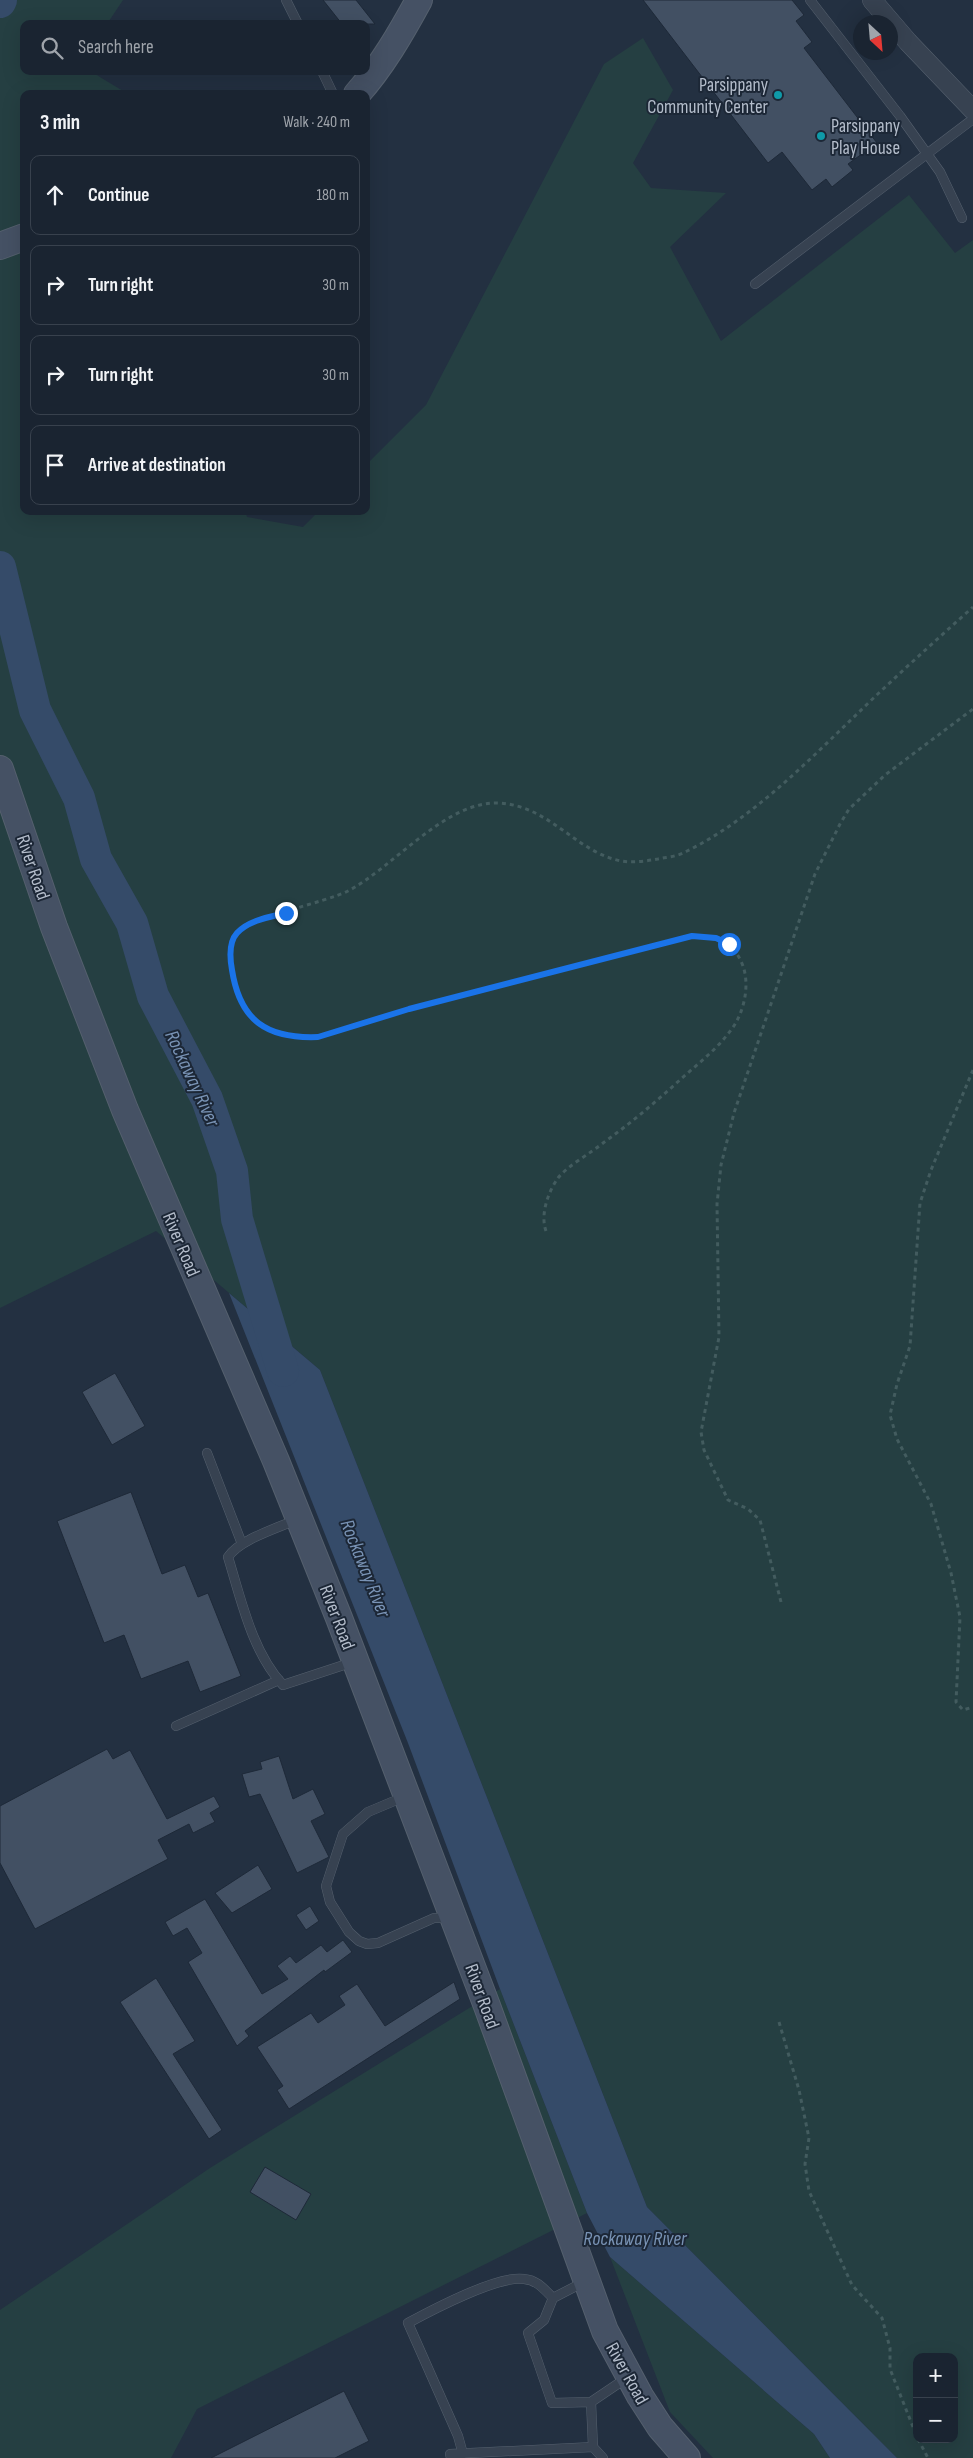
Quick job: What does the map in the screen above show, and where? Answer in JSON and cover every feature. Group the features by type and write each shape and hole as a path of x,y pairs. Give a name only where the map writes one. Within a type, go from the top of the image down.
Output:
{"street":[{"path":"361,90 397,40 420,0"},
{"path":"872,0 908,42 973,110"},
{"path":"0,246 20,238"},
{"name":"River Road","path":"0,769 54,927 125,1110 299,1519 356,1661 605,2331 629,2377 660,2427 687,2458"}],"lane":[{"path":"286,0 296,20"},
{"path":"810,0 940,172 962,218"},
{"path":"324,75 331,90"},
{"path":"755,284 973,119"},
{"path":"207,1453 242,1544"},
{"path":"299,1519 242,1544 232,1550 228,1556 244,1608 270,1670 283,1685 356,1661"},
{"path":"176,1726 279,1680"},
{"path":"407,1796 368,1812 344,1834 326,1886 330,1902 349,1932 360,1942 367,1944 378,1943 434,1918 453,1918"},
{"path":"463,2454 458,2436 408,2323 476,2290 523,2278 540,2284 553,2298"},
{"path":"586,2282 553,2298 544,2320 528,2333 552,2403 591,2402 629,2377"},
{"path":"591,2402 593,2447 603,2458"},
{"path":"450,2458 450,2454 593,2447"}],"path":[{"path":"546,1231 544,1225 547,1197 559,1176 615,1135 676,1084 714,1050 732,1029 746,994 746,974 741,960 729,944 716,938 692,936 409,1009 318,1037 303,1037 272,1032 252,1020 236,994 230,954 235,935 243,928 263,919 322,902 349,890 448,818 480,806 499,803 532,810 588,846 622,861 646,861 679,855 724,830 766,797 973,607"},
{"path":"781,1602 760,1520 748,1509 728,1500 704,1450 700,1432 719,1337 717,1204 721,1165 734,1113 815,874 840,824 849,809 886,775 973,709"},
{"path":"973,1070 931,1170 920,1203 910,1346 897,1384 890,1415 897,1440 934,1513 960,1618 956,1702 963,1710 973,1707"},
{"path":"778,2022 799,2090 809,2138 805,2164 809,2191 832,2245 852,2285 882,2318 890,2348 890,2369 913,2428"},
{"path":"920,2443 928,2458"}],"green space":[{"path":"0,0 123,0 110,20 20,20 20,75 97,75 121,90 20,90 20,515 246,515 247,517 303,527 315,515 370,515 370,461 426,405 604,64 643,38 673,90 633,163 651,188 726,193 670,247 721,341 909,195 955,253 973,240 973,2458 897,2458 647,2207 320,1370 156,1231 0,1308"},
{"path":"500,1989 587,2213 197,2409 171,2458 0,2458 0,2310 210,2168"},
{"path":"610,2257 814,2434 830,2458 713,2458 670,2412"}],"water":[{"name":"Rockaway River","path":"229,1293 320,1370 647,2207 897,2458 830,2458 814,2434 610,2257 587,2213 500,1989 408,1743"}],"building":[{"path":"323,0 356,0 375,24 370,24 370,20 339,20"},
{"name":"Parsippany Community Center","path":"643,0 792,0 804,15 796,21 812,42 804,48 877,143 848,164 853,170 832,187 826,179 812,190 782,152 768,163"},
{"path":"115,1373 145,1426 112,1445 82,1392"},
{"path":"131,1492 162,1574 185,1565 198,1597 208,1593 241,1676 200,1692 188,1661 141,1679 124,1635 104,1643 57,1521"},
{"path":"107,1749 113,1759 130,1750 167,1819 214,1796 220,1807 210,1813 215,1822 193,1833 189,1824 158,1840 168,1859 35,1929 0,1863 0,1806"},
{"path":"279,1756 293,1799 313,1789 325,1814 311,1821 329,1857 297,1873 260,1794 249,1797 242,1774 262,1769 260,1762"},
{"path":"258,1865 272,1889 232,1913 215,1893"},
{"path":"205,1899 262,1994 288,1979 277,1966 290,1956 296,1963 321,1945 327,1952 343,1940 352,1952 325,1972 324,1970 245,2031 249,2036 237,2046 188,1962 202,1953 187,1928 173,1936 165,1922"},
{"path":"310,1906 319,1921 306,1930 296,1915"},
{"path":"156,1978 195,2041 173,2054 222,2130 209,2139 120,2002"},
{"path":"454,1982 460,1999 289,2109 277,2090 283,2086 257,2047 311,2013 318,2023 345,2005 339,1996 357,1984 385,2026"},
{"path":"265,2167 311,2194 296,2220 250,2192"},
{"path":"344,2391 369,2441 335,2458 211,2458"}],"waterway":[{"name":"Rockaway River","path":"0,567 35,710 79,798 96,859 132,923 153,996 207,1099 232,1171 237,1219 283,1371"}],"place":[{"name":"Parsippany Community Center","path":"778,95"},
{"name":"Parsippany Play House","path":"821,136"}],"route":[{"path":"286,913 263,919 243,928 235,935 230,954 236,994 252,1020 272,1032 287,1036 318,1037 409,1009 692,936 716,938 729,944"}]}
